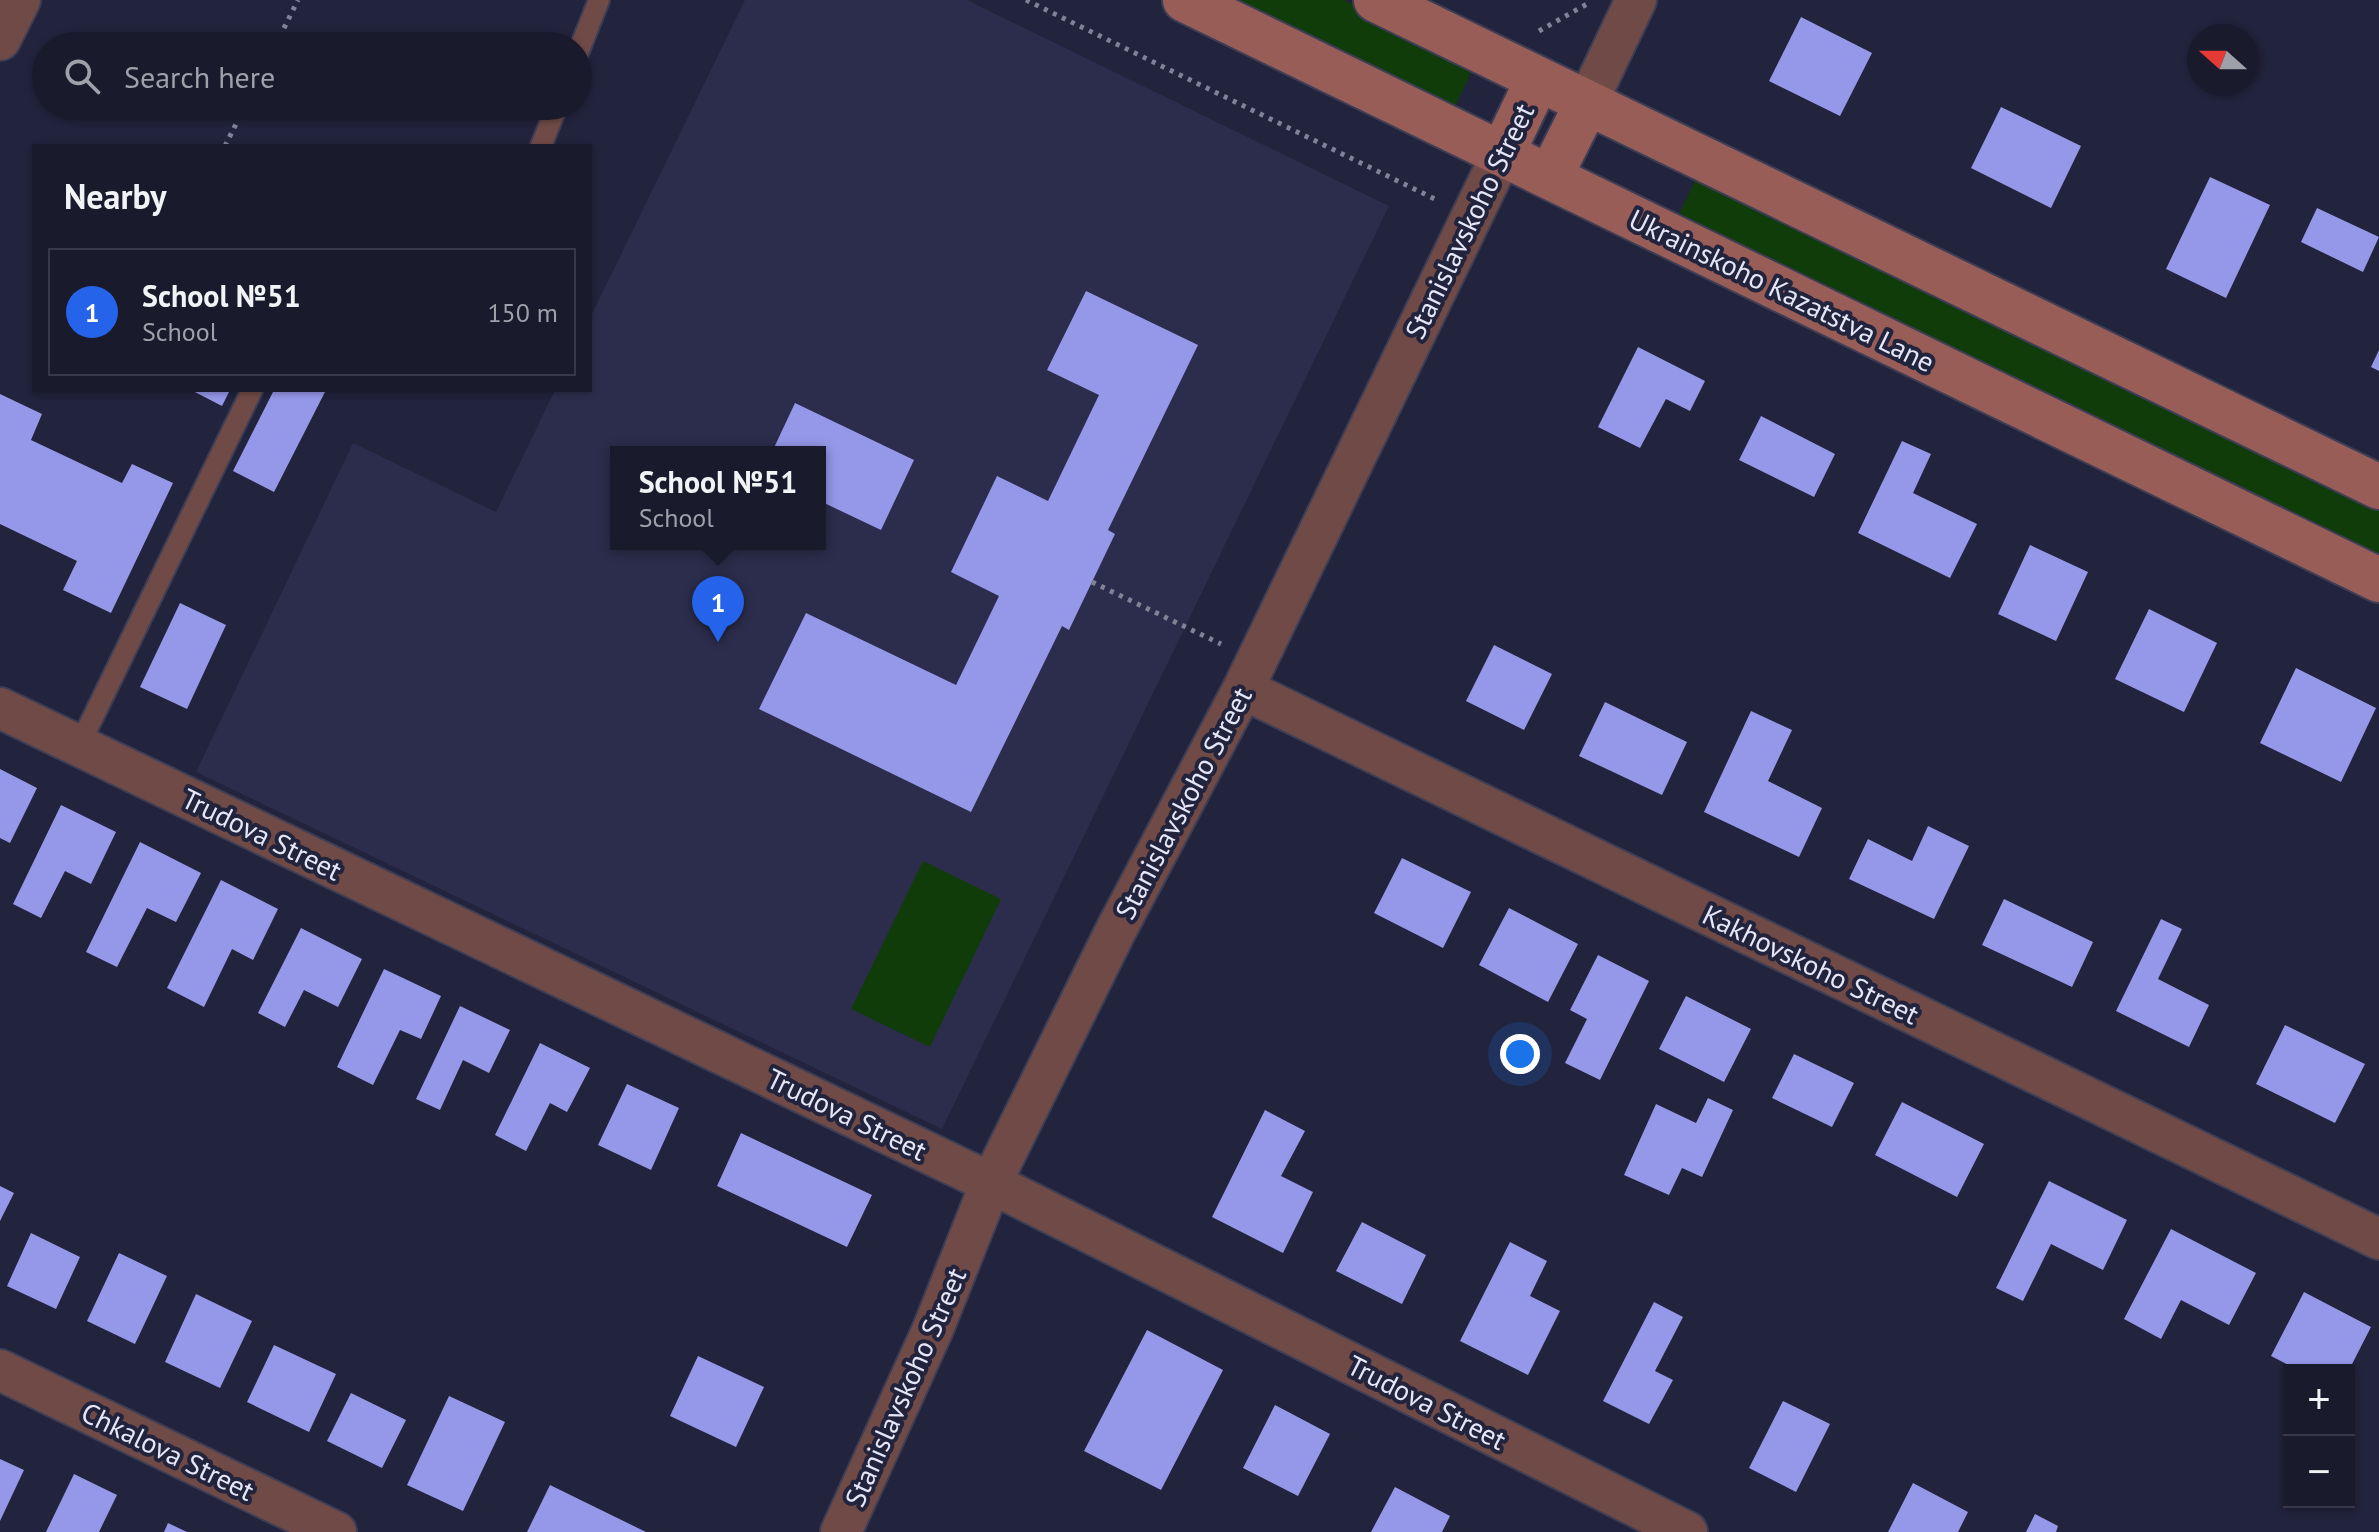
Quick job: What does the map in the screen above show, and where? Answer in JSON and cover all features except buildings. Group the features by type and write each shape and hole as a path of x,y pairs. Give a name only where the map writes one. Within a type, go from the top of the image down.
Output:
{"street":[{"path":"0,40 20,0"},
{"name":"Ukrainskoho Kazatstva Lane","path":"1185,0 2379,580"},
{"path":"1376,0 2379,487"},
{"name":"Stanislavskoho Street","path":"1550,177 1636,0"},
{"name":"Stanislavskoho Street","path":"841,1532 927,1343 991,1183 1115,932 1249,675 1538,79"},
{"name":"Kakhovskoho Street","path":"1249,675 2379,1239"},
{"name":"Trudova Street","path":"0,708 991,1183 1687,1532"},
{"name":"Chkalova Street","path":"0,1370 336,1532"}],"lane":[{"path":"586,32 599,0"},
{"path":"542,144 551,120"},
{"path":"79,746 251,392"}],"path":[{"path":"282,32 298,0"},
{"path":"1026,0 1410,187"},
{"path":"1539,31 1594,0"},
{"path":"226,144 238,120"},
{"path":"1092,582 1249,675"}],"shaded area":[{"path":"745,0 967,0 1389,206 942,1129 196,772 353,443 496,512 554,392 592,392 592,314"}],"green space":[{"path":"1224,0 1344,0 1475,63 1453,112"},
{"path":"1700,171 2379,500 2379,564 1675,222"},
{"path":"923,861 1001,899 930,1047 851,1009"}],"place":[{"name":"School №51","path":"718,642"}]}
